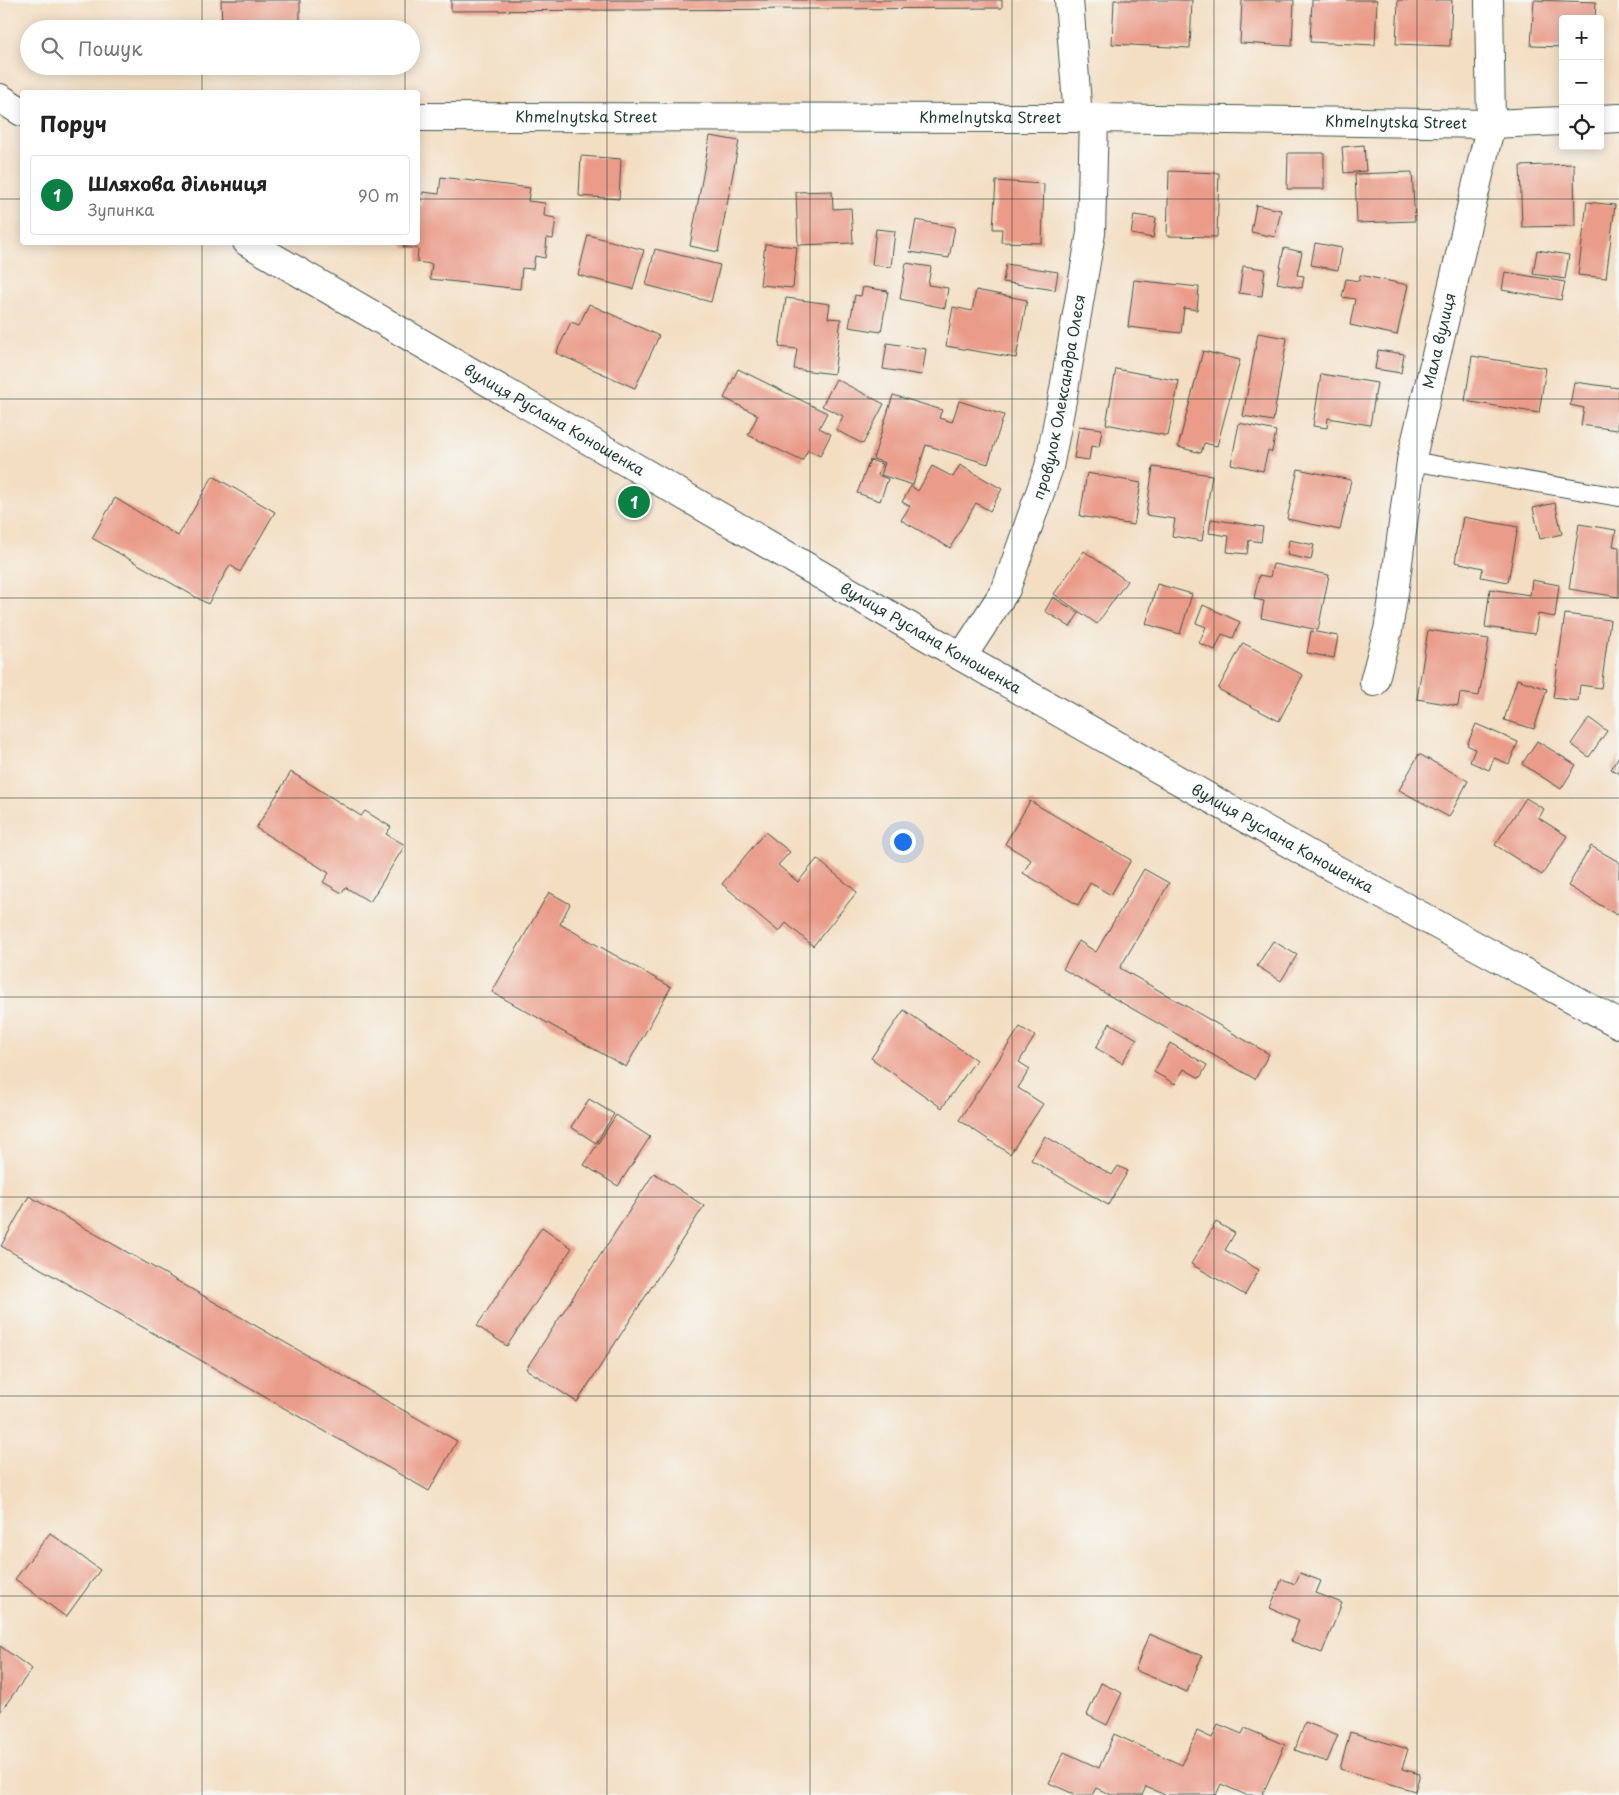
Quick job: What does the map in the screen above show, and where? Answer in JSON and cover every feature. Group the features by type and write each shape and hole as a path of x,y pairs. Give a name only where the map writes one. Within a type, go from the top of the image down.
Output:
{"street":[{"name":"провулок Олександра Олеся","path":"962,657 1006,589 1049,467 1090,233 1086,118 1069,0"},
{"name":"Мала вулиця","path":"1374,682 1391,613 1411,461 1491,124 1489,0"},
{"path":"0,98 20,111"},
{"name":"Khmelnytska Street","path":"420,117 1086,118 1491,124 1559,121"},
{"path":"1604,119 1619,118"},
{"name":"вулиця Руслана Коношенка","path":"252,245 962,657 1315,858 1619,1024"}],"lane":[{"path":"1411,461 1619,497"}],"building":[{"path":"221,0 300,0 300,20 222,20"},
{"path":"451,0 1002,0 1002,8 451,11"},
{"path":"1114,0 1192,0 1190,48 1112,44"},
{"path":"1242,0 1294,0 1292,46 1240,43"},
{"path":"1312,0 1377,0 1375,45 1310,42"},
{"path":"1398,0 1452,0 1450,46 1396,44"},
{"path":"1534,0 1596,2 1595,15 1559,15 1559,47 1531,46"},
{"path":"710,136 739,141 718,252 690,246"},
{"path":"1364,145 1366,171 1344,173 1342,147"},
{"path":"1288,153 1324,153 1324,189 1287,189"},
{"path":"581,156 621,159 619,199 579,196"},
{"path":"1574,164 1575,226 1522,227 1520,166"},
{"path":"1169,171 1219,173 1217,237 1167,236"},
{"path":"1412,172 1415,221 1357,223 1355,174"},
{"path":"441,177 530,188 528,201 545,203 544,216 556,218 553,239 547,238 545,258 535,256 533,269 522,268 520,289 430,279 432,264 417,262 418,249 403,247 403,245 420,245 420,207 423,192 439,194"},
{"path":"996,181 1044,184 1042,243 1001,242 1002,229 993,229"},
{"path":"832,191 833,209 851,208 853,243 798,245 796,192"},
{"path":"1587,202 1615,205 1606,278 1578,275"},
{"path":"1256,205 1281,210 1275,237 1251,232"},
{"path":"1134,215 1156,218 1153,238 1131,234"},
{"path":"916,220 955,227 949,258 910,252"},
{"path":"876,229 895,231 891,267 872,265"},
{"path":"588,235 644,250 633,289 578,275"},
{"path":"1315,243 1342,248 1338,270 1311,265"},
{"path":"765,244 797,247 793,288 760,285"},
{"path":"1284,248 1302,252 1297,275 1304,276 1302,288 1277,283"},
{"path":"655,249 720,265 711,302 646,285"},
{"path":"1537,250 1569,255 1565,279 1533,274"},
{"path":"906,263 931,267 928,285 948,288 945,308 900,299"},
{"path":"1006,264 1058,272 1055,290 1003,282"},
{"path":"1243,266 1265,269 1262,296 1239,293"},
{"path":"1505,272 1565,282 1561,300 1502,290"},
{"path":"1360,275 1408,285 1397,335 1350,325 1355,299 1342,297 1346,279 1359,281"},
{"path":"1134,280 1199,287 1197,310 1184,308 1181,333 1128,327"},
{"path":"863,287 888,291 881,332 849,327 855,295 861,296"},
{"path":"976,290 1027,300 1016,358 946,346 953,307 972,311"},
{"path":"786,298 830,304 828,318 841,319 834,374 794,369 797,349 779,347"},
{"path":"589,304 659,336 635,388 556,353 571,322 579,325"},
{"path":"1258,333 1287,338 1273,421 1243,416"},
{"path":"887,343 926,349 922,375 883,369"},
{"path":"1378,350 1404,354 1401,373 1375,369"},
{"path":"1203,351 1240,360 1217,446 1204,443 1201,453 1178,447"},
{"path":"1472,356 1546,368 1539,413 1465,401"},
{"path":"738,369 827,413 819,428 831,434 820,456 808,450 802,461 748,435 758,415 724,398"},
{"path":"1116,369 1179,381 1168,436 1106,424"},
{"path":"1321,374 1377,383 1370,425 1328,418 1327,428 1313,426"},
{"path":"836,379 884,404 863,444 836,430 843,416 822,406"},
{"path":"1574,382 1619,388 1617,430 1581,425 1584,408 1570,405"},
{"path":"893,395 942,410 939,418 952,422 959,401 1004,415 988,464 926,445 913,485 881,475 885,463 873,459"},
{"path":"1239,423 1276,431 1272,452 1268,450 1263,471 1231,464"},
{"path":"1079,426 1102,429 1099,447 1091,446 1089,460 1074,458"},
{"path":"870,460 882,464 878,475 888,479 880,501 857,493"},
{"path":"960,465 1002,489 990,511 976,503 950,548 901,520 910,506 902,502 911,486 918,491 932,466 953,477"},
{"path":"1153,467 1212,475 1202,541 1172,536 1175,519 1146,515"},
{"path":"1298,469 1351,480 1340,530 1287,519"},
{"path":"1087,473 1141,483 1134,525 1080,516"},
{"path":"213,476 275,512 240,572 230,565 208,604 92,538 115,498 178,536"},
{"path":"1555,503 1562,534 1540,539 1533,508"},
{"path":"1463,517 1518,527 1508,582 1481,577 1483,568 1455,562"},
{"path":"1211,519 1263,527 1261,542 1249,540 1247,554 1227,552 1229,536 1209,533"},
{"path":"1579,524 1616,530 1613,546 1619,547 1619,597 1569,589"},
{"path":"1289,540 1314,545 1311,560 1287,555"},
{"path":"1084,551 1127,581 1097,624 1054,594"},
{"path":"1273,564 1329,575 1318,630 1261,618 1264,601 1254,599 1259,575 1270,577"},
{"path":"1532,580 1559,585 1555,617 1538,614 1535,634 1485,627 1490,589 1530,595"},
{"path":"1157,584 1192,594 1180,634 1146,624"},
{"path":"1053,597 1079,613 1070,627 1045,611"},
{"path":"1203,605 1240,622 1233,638 1222,634 1215,650 1199,643 1206,627 1196,623"},
{"path":"1565,614 1610,620 1601,688 1580,685 1578,701 1553,698"},
{"path":"1428,630 1489,639 1479,696 1460,693 1458,706 1417,699"},
{"path":"1311,631 1338,636 1334,658 1307,653"},
{"path":"1243,643 1303,675 1279,721 1218,689"},
{"path":"1517,679 1547,689 1534,729 1504,720"},
{"path":"1589,718 1607,731 1589,757 1571,744"},
{"path":"1476,724 1518,742 1509,764 1494,758 1489,770 1470,762 1475,749 1467,745"},
{"path":"1537,741 1576,765 1561,789 1522,764"},
{"path":"1419,754 1468,781 1449,817 1399,790"},
{"path":"1619,756 1619,774 1611,769"},
{"path":"291,772 361,816 365,811 391,827 386,834 405,845 370,902 345,887 342,893 323,882 329,873 256,828"},
{"path":"1526,798 1544,809 1539,818 1567,836 1542,875 1495,845"},
{"path":"1030,801 1131,860 1111,895 1090,883 1078,905 1023,873 1031,860 1005,844"},
{"path":"765,832 790,852 778,865 798,882 817,859 857,892 813,946 786,923 779,932 722,884"},
{"path":"1591,846 1619,862 1619,911 1617,915 1568,886"},
{"path":"1144,869 1169,883 1120,968 1269,1054 1255,1079 1063,969 1079,941 1096,952"},
{"path":"549,892 570,904 560,924 671,987 626,1067 492,992"},
{"path":"1273,941 1297,955 1281,981 1257,966"},
{"path":"904,1010 976,1060 942,1108 871,1058"},
{"path":"1110,1023 1137,1039 1122,1063 1096,1048"},
{"path":"1020,1027 1035,1036 1019,1062 1030,1069 1018,1088 1043,1104 1010,1154 959,1120"},
{"path":"1170,1043 1207,1065 1200,1078 1184,1069 1175,1084 1154,1072"},
{"path":"589,1099 614,1114 596,1143 571,1127"},
{"path":"616,1115 650,1137 618,1186 584,1165"},
{"path":"1045,1136 1112,1175 1118,1166 1128,1171 1108,1205 1031,1160"},
{"path":"654,1173 704,1206 577,1402 526,1369"},
{"path":"29,1196 457,1441 429,1491 1,1246"},
{"path":"1216,1222 1235,1233 1225,1250 1259,1270 1245,1295 1191,1264"},
{"path":"542,1227 572,1248 507,1346 477,1326"},
{"path":"50,1533 100,1570 66,1617 15,1579"},
{"path":"1300,1573 1321,1581 1316,1593 1342,1603 1322,1653 1291,1641 1299,1620 1270,1608 1282,1579 1295,1584"},
{"path":"1149,1634 1202,1656 1187,1692 1135,1670"},
{"path":"0,1646 32,1669 0,1712"},
{"path":"1101,1683 1122,1693 1107,1725 1087,1715"},
{"path":"1305,1722 1338,1735 1327,1762 1295,1750"},
{"path":"1218,1724 1242,1734 1245,1728 1285,1745 1262,1795 1246,1795 1221,1784 1216,1795 1165,1795 1146,1787 1142,1795 1112,1795 1096,1788 1092,1795 1076,1795 1049,1783 1064,1752 1099,1768 1114,1734 1182,1765 1197,1731 1212,1738"},
{"path":"1350,1732 1408,1749 1402,1769 1420,1774 1415,1791 1340,1769"}],"place":[{"name":"Шляхова дільниця","path":"634,502"}]}
